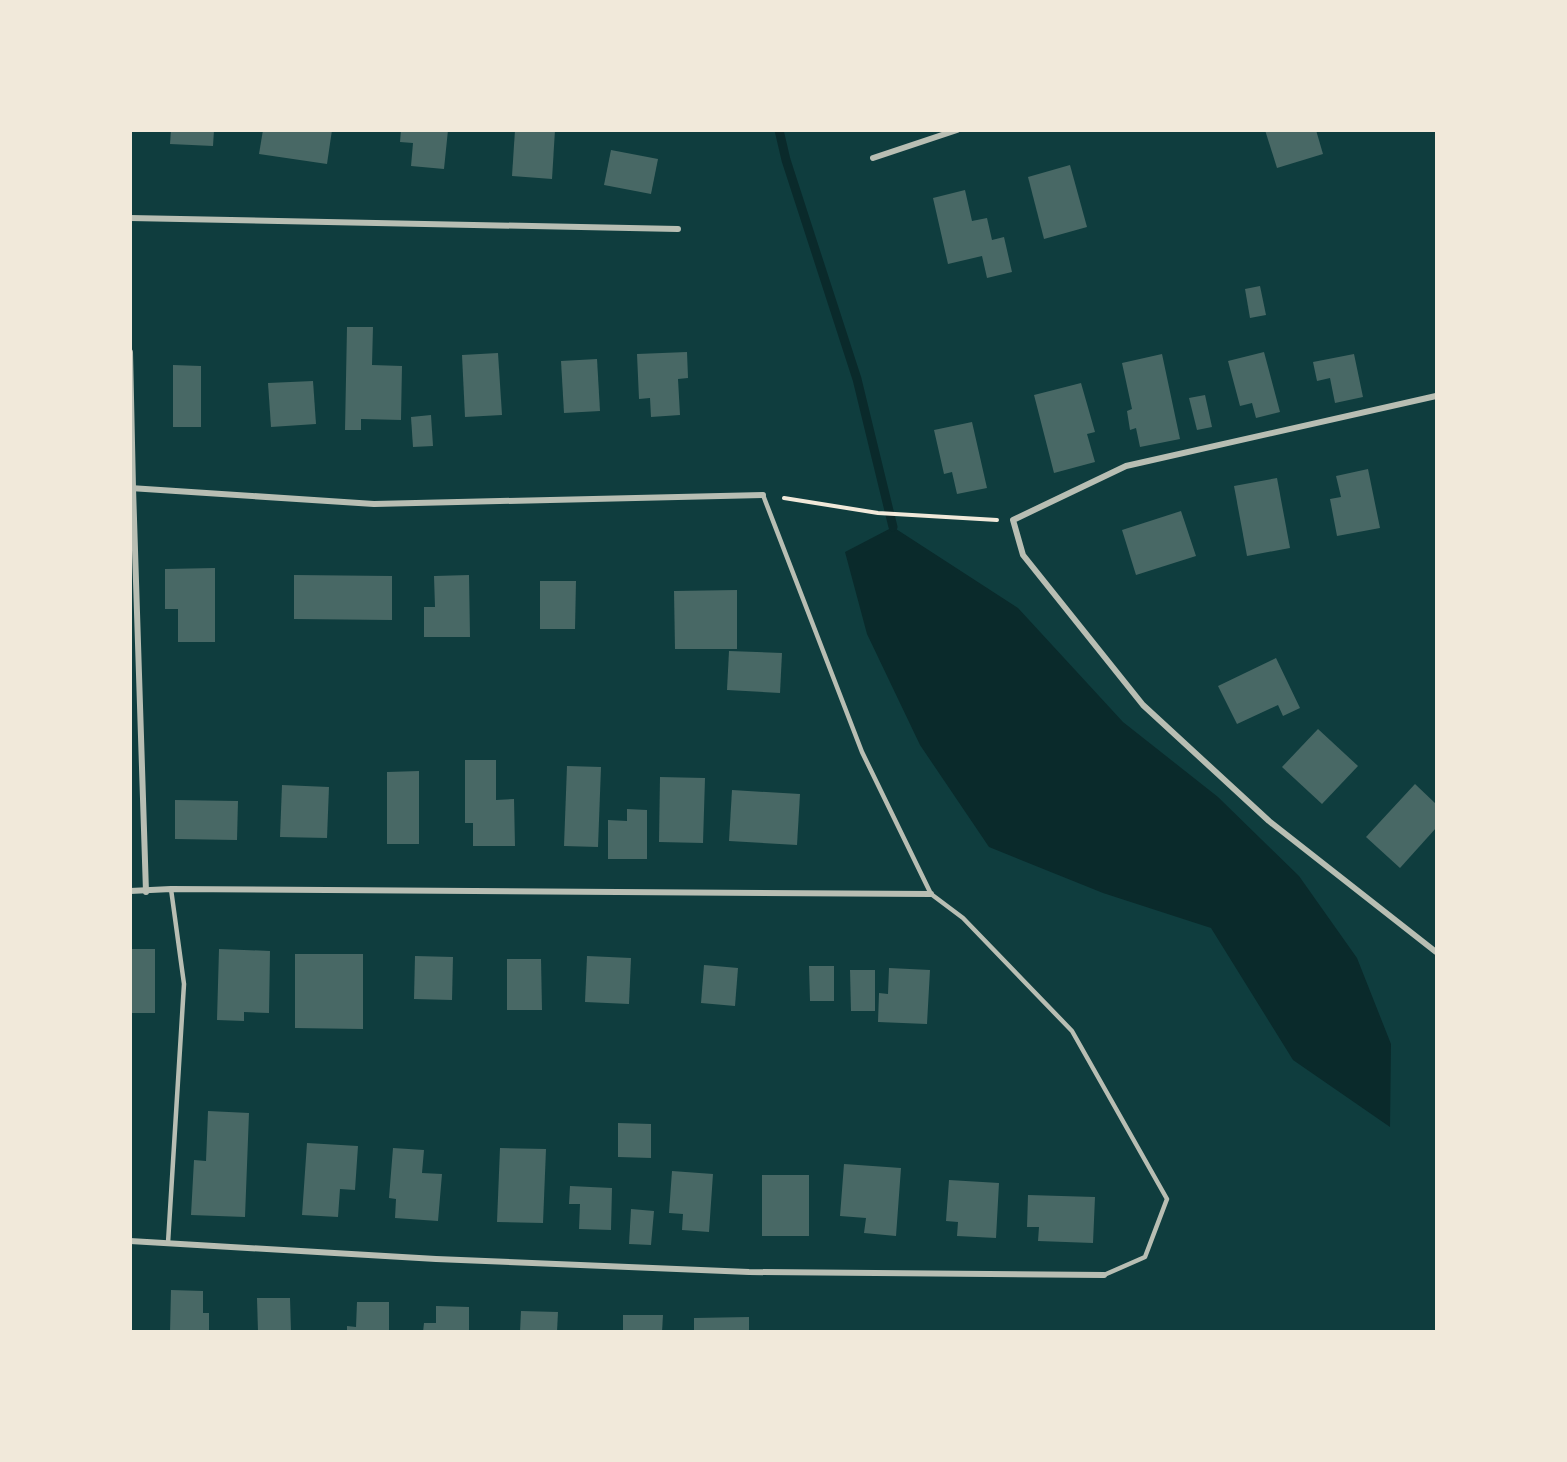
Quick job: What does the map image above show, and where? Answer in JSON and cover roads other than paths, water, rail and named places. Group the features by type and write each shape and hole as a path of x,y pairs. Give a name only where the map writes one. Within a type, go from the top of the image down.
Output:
{"street":[{"path":"873,158 957,130"},
{"path":"130,218 678,229"},
{"path":"130,352 131,488 146,892"},
{"path":"1437,396 1126,466 1013,520 1023,555 1143,705 1269,821 1437,952"},
{"path":"131,488 374,504 763,495"},
{"path":"130,891 171,889 931,894"},
{"path":"130,1241 448,1259 749,1272 1104,1275"}],"lane":[{"path":"763,495 862,752 931,894 963,918 1072,1031 1167,1199 1144,1257 1104,1275"},
{"path":"168,1243 184,984 171,889"}],"water":[{"path":"893,527 1018,608 1123,722 1218,797 1299,876 1357,958 1391,1044 1390,1127 1293,1060 1211,928 1103,893 989,847 920,745 867,634 845,552"}],"waterway":[{"path":"779,130 786,160 857,379 893,527"}]}
